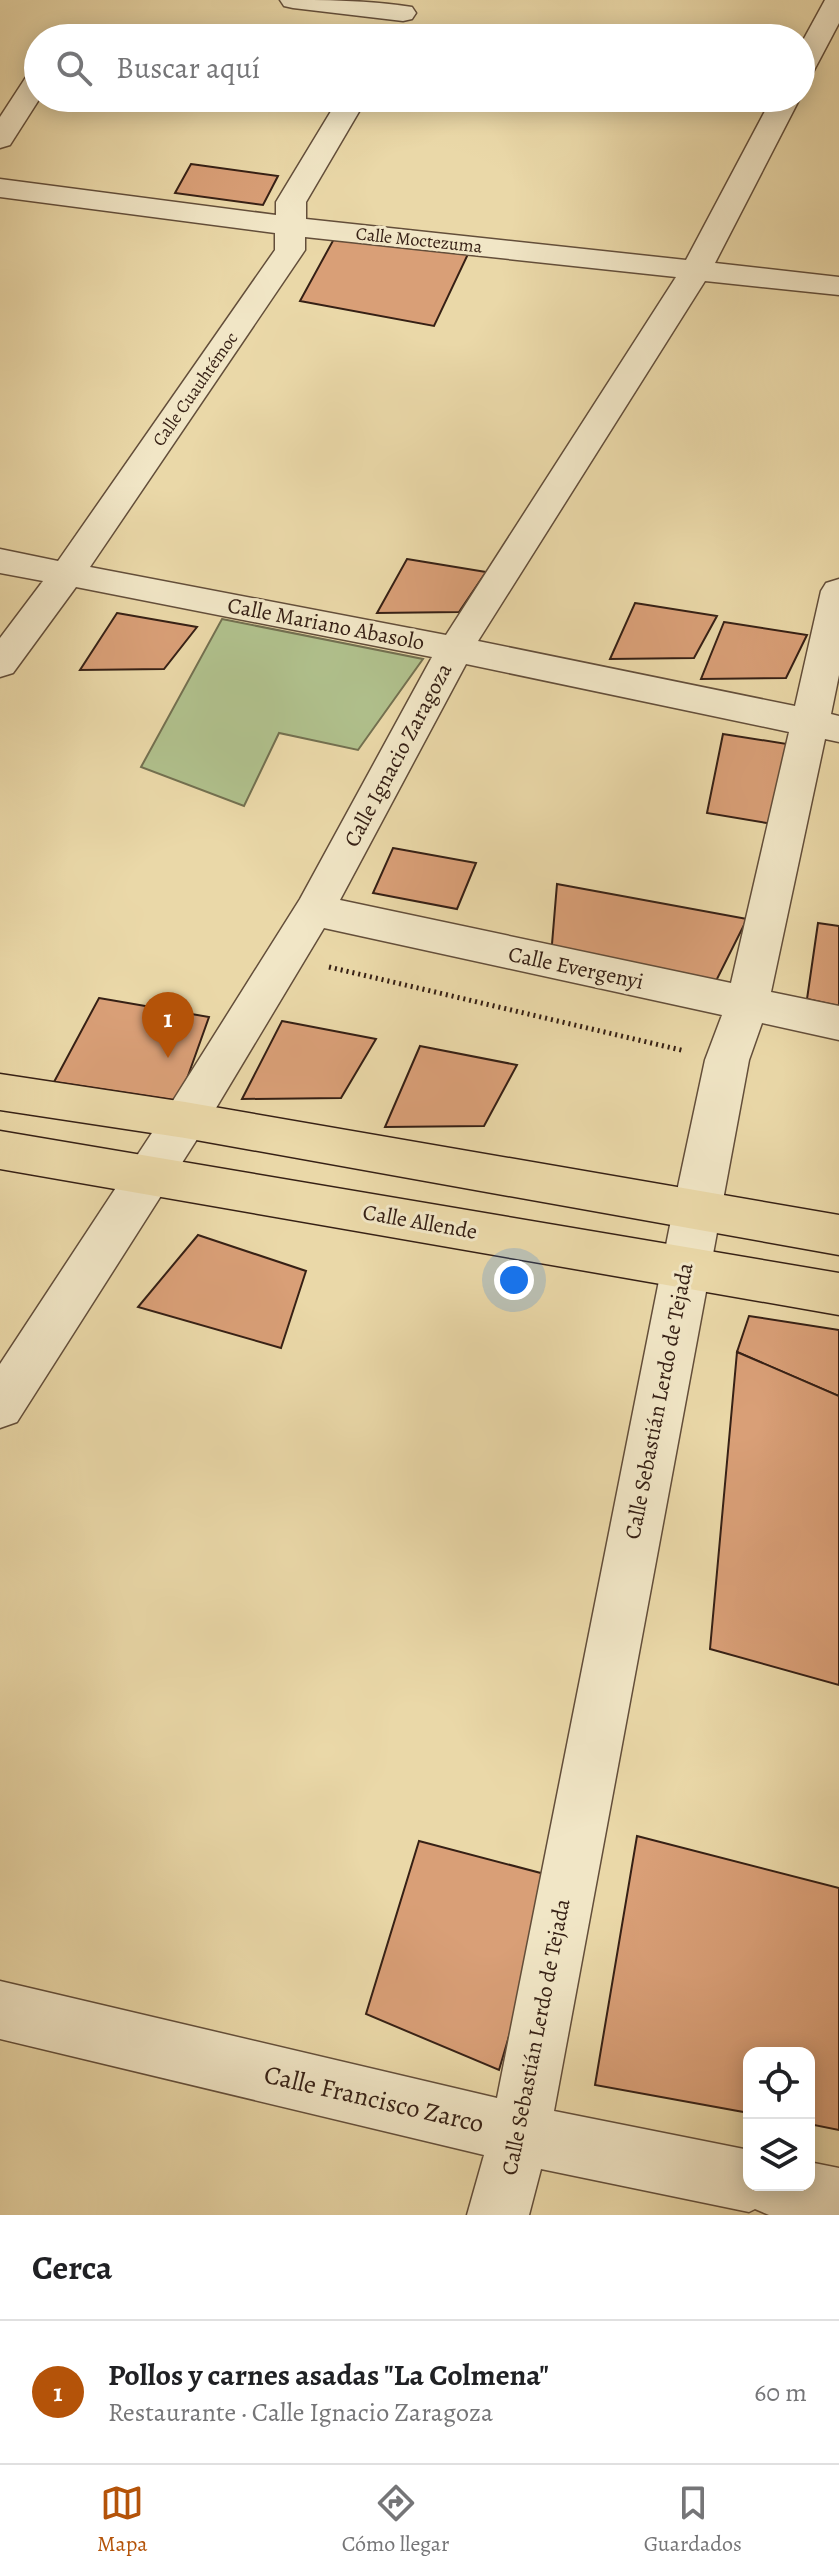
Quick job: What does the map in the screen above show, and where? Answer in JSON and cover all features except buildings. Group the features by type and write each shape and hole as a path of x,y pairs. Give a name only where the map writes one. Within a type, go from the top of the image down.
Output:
{"main road":[{"path":"0,1092 185,1120 839,1235"},
{"name":"Calle Allende","path":"0,1150 839,1294"}],"street":[{"path":"293,0 406,7"},
{"path":"815,44 838,0"},
{"path":"0,139 24,102"},
{"name":"Calle Cuauhtémoc","path":"0,664 67,574 290,250 291,202 345,112"},
{"name":"Calle Ignacio Zaragoza","path":"0,1406 185,1120 314,910 455,649 696,270 779,112"},
{"name":"Calle Moctezuma","path":"0,188 291,226 839,286"},
{"name":"Calle Mariano Abasolo","path":"0,561 455,649 825,726"},
{"name":"Calle Sebastián Lerdo de Tejada","path":"498,2215 520,2134 684,1267 727,1060 747,1005 825,726 839,591"},
{"name":"Calle Evergenyi","path":"314,910 839,1023"},
{"name":"Calle Francisco Zarco","path":"0,2010 520,2134 743,2180"},
{"path":"800,2191 839,2199"}],"path":[{"path":"285,957 727,1060"}],"green space":[{"path":"222,619 423,659 358,750 279,733 244,806 141,767"}],"place":[{"name":"Pollos y carnes asadas \"La Colmena\"","path":"168,1058"}]}
